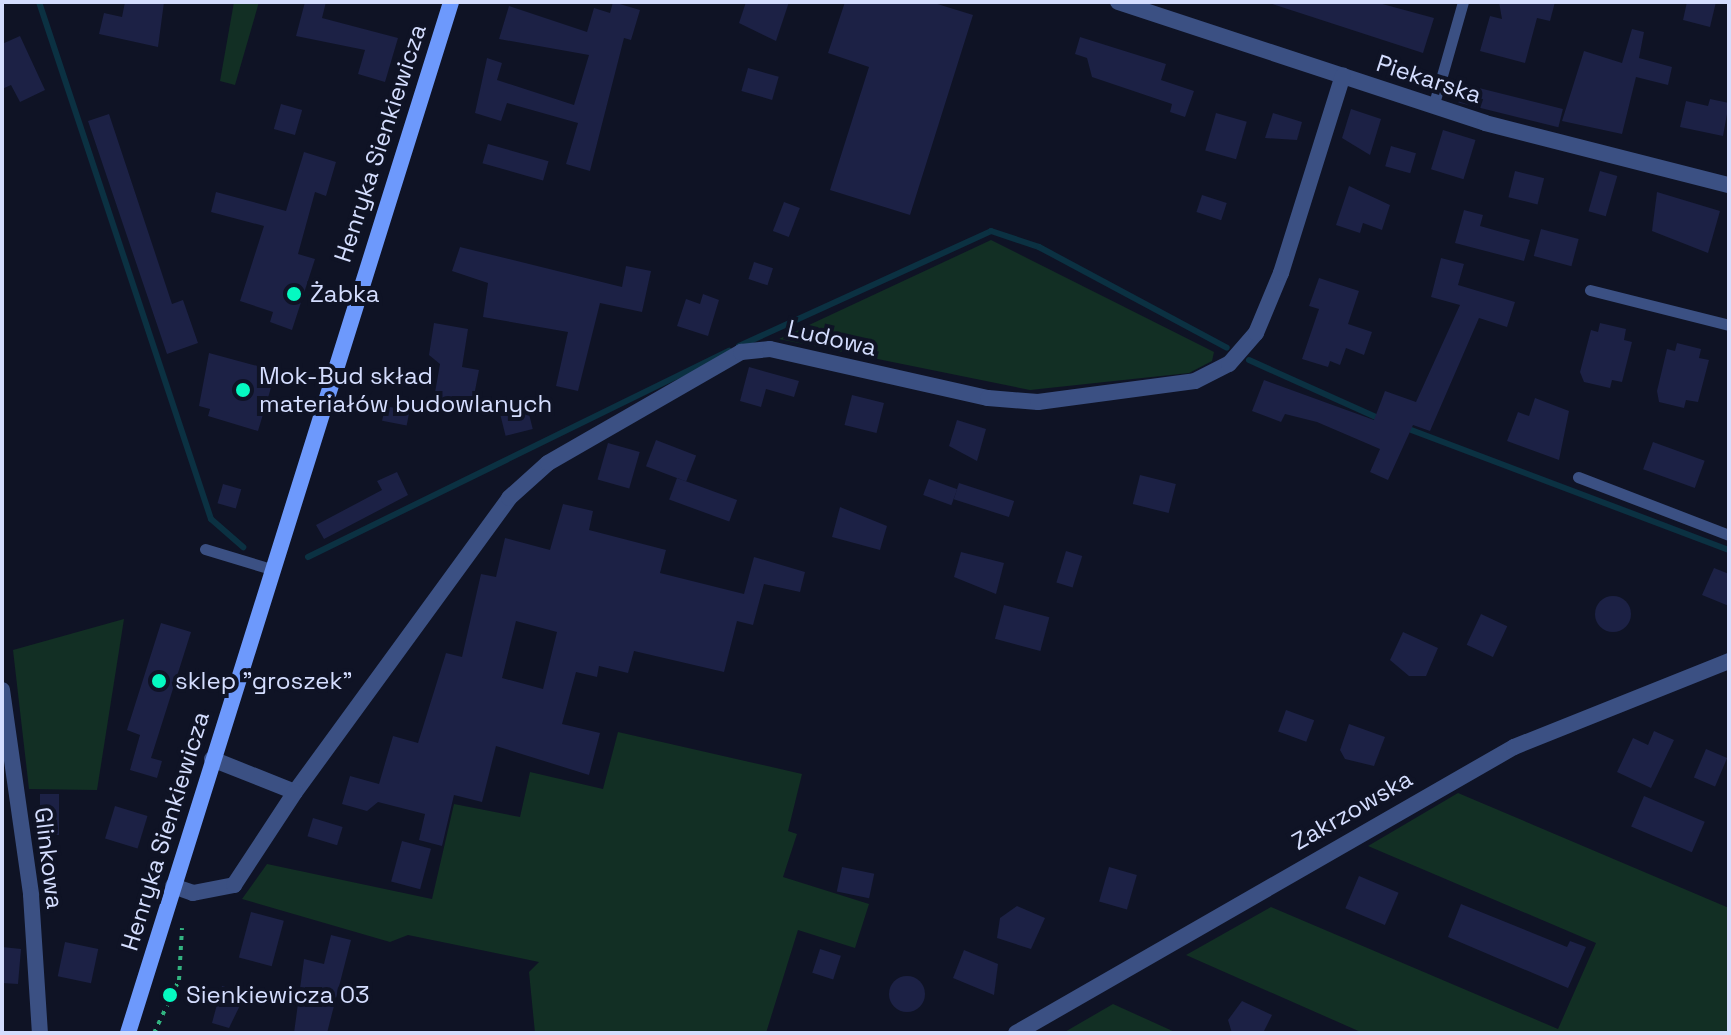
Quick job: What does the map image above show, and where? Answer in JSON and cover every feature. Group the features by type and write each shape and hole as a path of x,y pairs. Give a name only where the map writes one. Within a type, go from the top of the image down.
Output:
{"main road":[{"name":"Henryka Sienkiewicza","path":"128,1033 451,2"}],"street":[{"name":"Piekarska","path":"1118,2 1433,107 1729,185"},
{"name":"Ludowa","path":"193,893 234,885 295,792 509,498 548,463 741,352 770,349 988,398 1038,402 1195,381 1229,364 1256,333 1281,273 1343,75"},
{"name":"Zakrzowska","path":"1016,1033 1502,754 1729,661"},
{"name":"Glinkowa","path":"2,690 31,895 40,1033"},
{"path":"212,759 295,792"},
{"path":"173,886 193,893"}],"lane":[{"path":"1433,107 1463,2"},
{"path":"1590,290 1729,325"},
{"path":"1578,477 1729,535"},
{"path":"205,549 271,569"}],"path":[{"path":"154,1033 179,980 193,893"}],"green space":[{"path":"234,2 259,2 235,85 220,81"},
{"path":"991,240 1214,352 1212,361 1189,373 1030,390 779,339"},
{"path":"124,619 97,790 29,789 13,650"},
{"path":"618,732 802,774 788,831 797,834 783,877 869,904 855,948 798,930 766,1033 535,1033 529,972 539,962 408,935 390,942 242,899 267,864 432,899 454,804 520,817 530,772 603,789"},
{"path":"1458,793 1729,908 1729,1033 1363,1033 1186,955 1271,907 1558,1029 1596,943 1368,846"},
{"path":"1113,1004 1177,1033 1063,1033"}],"building":[{"path":"125,2 164,2 158,47 99,34 104,13 122,17"},
{"path":"305,2 326,2 322,18 398,38 385,82 358,74 365,50 296,36"},
{"path":"613,2 640,10 631,40 624,38 590,171 566,164 578,123 507,103 501,121 475,113 487,58 502,63 497,80 574,105 589,55 499,39 509,6 587,32 594,8 610,13"},
{"path":"746,2 789,2 776,41 739,23"},
{"path":"845,2 931,2 973,15 910,215 830,190 869,67 828,53"},
{"path":"1266,2 1375,2 1434,18 1423,53"},
{"path":"1499,2 1555,2 1550,21 1537,18 1525,63 1480,51 1490,16 1502,19"},
{"path":"1687,2 1716,2 1710,27 1683,20"},
{"path":"1632,29 1644,32 1639,58 1672,67 1668,85 1636,77 1622,134 1562,121 1584,51 1622,63"},
{"path":"20,36 45,90 20,102 11,85 2,89 2,44"},
{"path":"1080,37 1166,64 1161,80 1194,91 1185,117 1170,112 1172,104 1092,77 1087,58 1075,54"},
{"path":"748,68 779,77 772,100 741,91"},
{"path":"1463,84 1563,109 1558,127 1458,102"},
{"path":"1710,99 1729,103 1723,136 1680,127 1686,101 1708,106"},
{"path":"281,104 302,110 295,135 274,129"},
{"path":"1351,109 1381,119 1370,155 1342,138"},
{"path":"1216,113 1247,122 1236,159 1205,150"},
{"path":"1273,113 1302,122 1297,140 1265,138"},
{"path":"109,114 172,304 183,300 198,343 167,354 88,121"},
{"path":"1443,130 1476,140 1464,179 1431,169"},
{"path":"488,144 549,161 543,181 482,163"},
{"path":"1391,146 1416,153 1410,173 1385,166"},
{"path":"304,152 336,162 326,196 315,192 298,254 315,259 292,330 270,322 273,312 240,301 264,226 211,212 216,192 286,211"},
{"path":"1515,171 1544,178 1538,204 1508,197"},
{"path":"1600,171 1617,176 1606,216 1588,211"},
{"path":"1349,186 1390,205 1382,230 1363,223 1360,233 1336,225"},
{"path":"1657,192 1720,211 1708,253 1652,231"},
{"path":"1202,195 1227,203 1221,220 1196,212"},
{"path":"784,202 800,208 789,237 773,231"},
{"path":"1464,210 1483,215 1480,226 1530,240 1524,261 1455,243"},
{"path":"1541,229 1579,239 1571,266 1534,256"},
{"path":"460,247 622,287 626,266 651,271 642,312 600,303 578,391 556,386 568,332 483,317 488,283 452,271"},
{"path":"1441,258 1464,264 1458,285 1515,302 1507,327 1479,318 1430,431 1413,425 1388,480 1370,472 1380,449 1317,422 1285,414 1281,422 1252,411 1264,380 1374,420 1385,391 1416,402 1460,305 1431,297"},
{"path":"754,262 773,268 767,285 748,279"},
{"path":"1319,278 1359,291 1348,324 1372,332 1364,355 1346,348 1340,365 1330,361 1328,367 1302,359 1319,309 1309,306"},
{"path":"703,294 719,300 708,336 677,326 686,299 700,304"},
{"path":"434,323 468,329 462,367 479,370 471,411 433,404 440,364 429,355"},
{"path":"1600,323 1626,329 1624,340 1632,342 1622,382 1612,380 1610,388 1584,382 1580,372 1591,330 1598,332"},
{"path":"1677,343 1701,349 1699,358 1709,360 1698,402 1686,400 1684,408 1659,402 1657,391 1667,349 1675,351"},
{"name":"Mok-Bud skład materiałów budowlanych","path":"209,353 276,371 258,431 208,416 210,409 199,406"},
{"path":"749,367 799,381 794,397 766,389 761,407 740,401"},
{"path":"852,395 884,403 877,433 845,425"},
{"path":"525,398 533,429 506,436 498,405"},
{"path":"1535,398 1569,411 1559,460 1507,441 1518,412 1529,416"},
{"path":"385,406 410,411 407,425 382,421"},
{"path":"957,420 986,429 977,461 949,446"},
{"path":"656,440 696,455 686,482 646,466"},
{"path":"1653,442 1705,461 1695,488 1643,469"},
{"path":"608,443 640,452 629,489 598,480"},
{"path":"397,472 408,495 324,539 316,525 382,490 377,481"},
{"path":"1140,475 1176,484 1169,513 1133,504"},
{"path":"677,478 737,500 729,522 669,500"},
{"path":"929,479 957,489 951,505 923,495"},
{"path":"959,483 1014,501 1009,517 954,499"},
{"path":"223,484 241,489 236,508 217,503"},
{"path":"563,504 593,511 589,530 666,550 660,573 744,594 754,557 805,572 800,592 764,584 753,625 737,621 724,672 634,651 628,673 599,666 597,677 576,672 562,724 600,733 589,775 496,746 482,802 454,795 442,846 419,840 425,814 378,802 367,811 342,804 350,776 379,784 393,736 418,743 446,653 462,657 481,574 496,577 505,538 550,550","holes":["516,621 557,632 543,689 502,678"]},
{"path":"840,507 887,526 880,550 832,537"},
{"path":"1066,551 1082,556 1073,588 1056,583"},
{"path":"961,552 1004,563 996,594 954,577"},
{"path":"1714,568 1729,574 1729,606 1702,595"},
{"path":"1613,596 1626,601 1631,614 1626,627 1613,632 1600,627 1595,614 1600,601"},
{"path":"1004,605 1049,617 1040,651 995,639"},
{"path":"1481,614 1507,626 1493,657 1467,645"},
{"name":"sklep \"groszek\"","path":"161,623 191,632 151,758 162,761 157,778 130,770 140,735 127,730"},
{"path":"1403,632 1438,648 1426,676 1409,676 1390,660"},
{"path":"1286,710 1314,720 1306,742 1278,732"},
{"path":"1349,724 1385,737 1374,766 1345,759 1340,750"},
{"path":"1654,731 1674,740 1651,788 1617,772 1633,738 1648,745"},
{"path":"1706,749 1727,758 1715,787 1694,778"},
{"path":"40,794 59,794 59,835 40,835"},
{"path":"1644,796 1705,822 1692,852 1631,826"},
{"path":"115,806 148,816 138,848 105,839"},
{"path":"313,818 343,827 337,845 307,836"},
{"path":"402,841 431,849 420,889 391,882"},
{"path":"842,867 874,874 869,898 837,891"},
{"path":"1109,867 1137,875 1127,910 1099,902"},
{"path":"1359,876 1399,893 1385,925 1345,908"},
{"path":"1461,904 1567,947 1570,941 1586,947 1568,988 1448,937"},
{"path":"1017,906 1045,918 1031,949 997,938 1000,918"},
{"path":"251,912 284,921 272,966 239,957"},
{"path":"331,935 351,940 327,1033 294,1033 304,959 324,964"},
{"path":"65,942 98,949 91,983 58,976"},
{"path":"2,947 21,949 18,984 2,983"},
{"path":"820,949 841,956 833,980 812,973"},
{"path":"964,950 998,964 994,995 953,978"},
{"path":"907,976 919,982 925,994 919,1006 907,1012 895,1006 889,994 895,982"},
{"path":"222,986 246,993 229,1028 212,1023"},
{"path":"1242,1001 1272,1015 1263,1033 1232,1033 1228,1020"}],"waterway":[{"path":"39,2 211,519 243,547"},
{"path":"739,346 991,231 1039,247 1227,348"},
{"path":"308,557 729,351"},
{"path":"1249,360 1380,419"},
{"path":"1406,428 1729,550"}],"place":[{"name":"Żabka","path":"294,294"},
{"name":"Mok-Bud skład materiałów budowlanych","path":"243,390"},
{"name":"sklep \"groszek\"","path":"159,681"},
{"name":"Sienkiewicza 03","path":"170,995"}]}
